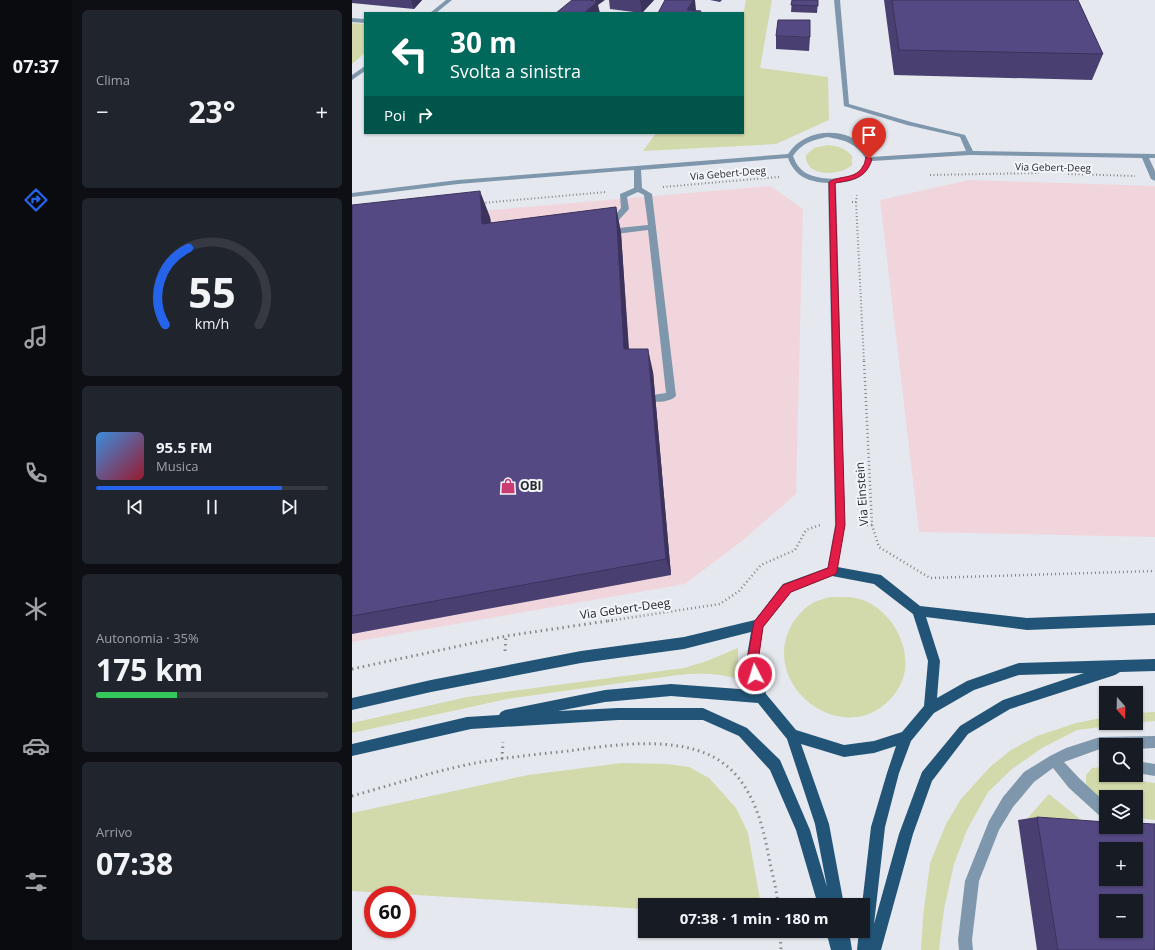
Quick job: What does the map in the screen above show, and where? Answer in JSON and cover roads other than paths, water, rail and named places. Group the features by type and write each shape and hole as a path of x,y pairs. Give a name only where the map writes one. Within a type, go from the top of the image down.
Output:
{"main road":[{"path":"836,898 822,824 808,780 792,735 761,698 752,662 758,625 787,588 832,571 878,579 918,611 1027,624 1155,619"},
{"path":"918,611 934,661 930,709"},
{"path":"352,704 431,686 581,657 684,643 758,625"},
{"path":"864,950 878,827 893,773 906,737 930,709 971,684 1019,669 1155,665"},
{"path":"874,950 906,834 927,777 964,730 1007,704 1127,666"},
{"path":"352,750 468,723 605,696 671,690 761,698"},
{"path":"468,723 618,714 703,714 743,732 775,765 803,830 823,898"},
{"path":"792,735 844,751 874,747 906,737"},
{"path":"835,938 838,950"},
{"path":"843,938 845,950"}],"street":[{"path":"434,12 449,0"},
{"path":"837,0 846,105 909,124 963,136 970,154"},
{"path":"352,20 364,21"},
{"path":"352,78 364,69"},
{"path":"827,135 845,137 862,146 869,159 866,168 852,178 832,182 811,179 796,170 790,156 796,145 809,138 827,135"},
{"path":"869,159 970,154 1155,156"},
{"path":"352,195 458,182 790,156"},
{"path":"1145,156 1155,178"},
{"path":"637,167 638,189"},
{"path":"832,182 840,525 832,571"},
{"path":"600,222 614,220 625,209 623,196 638,189"},
{"path":"638,189 648,194 671,396 655,398"},
{"path":"601,232 652,227"},
{"path":"1143,743 1155,742"},
{"path":"966,950 965,940 972,881 994,826 1008,802 1029,778 1054,760 1070,752 1099,747"},
{"path":"1054,760 1074,782 1099,805"},
{"path":"1143,768 1155,770"}],"place":[{"name":"OBI","path":"508,486"}]}
